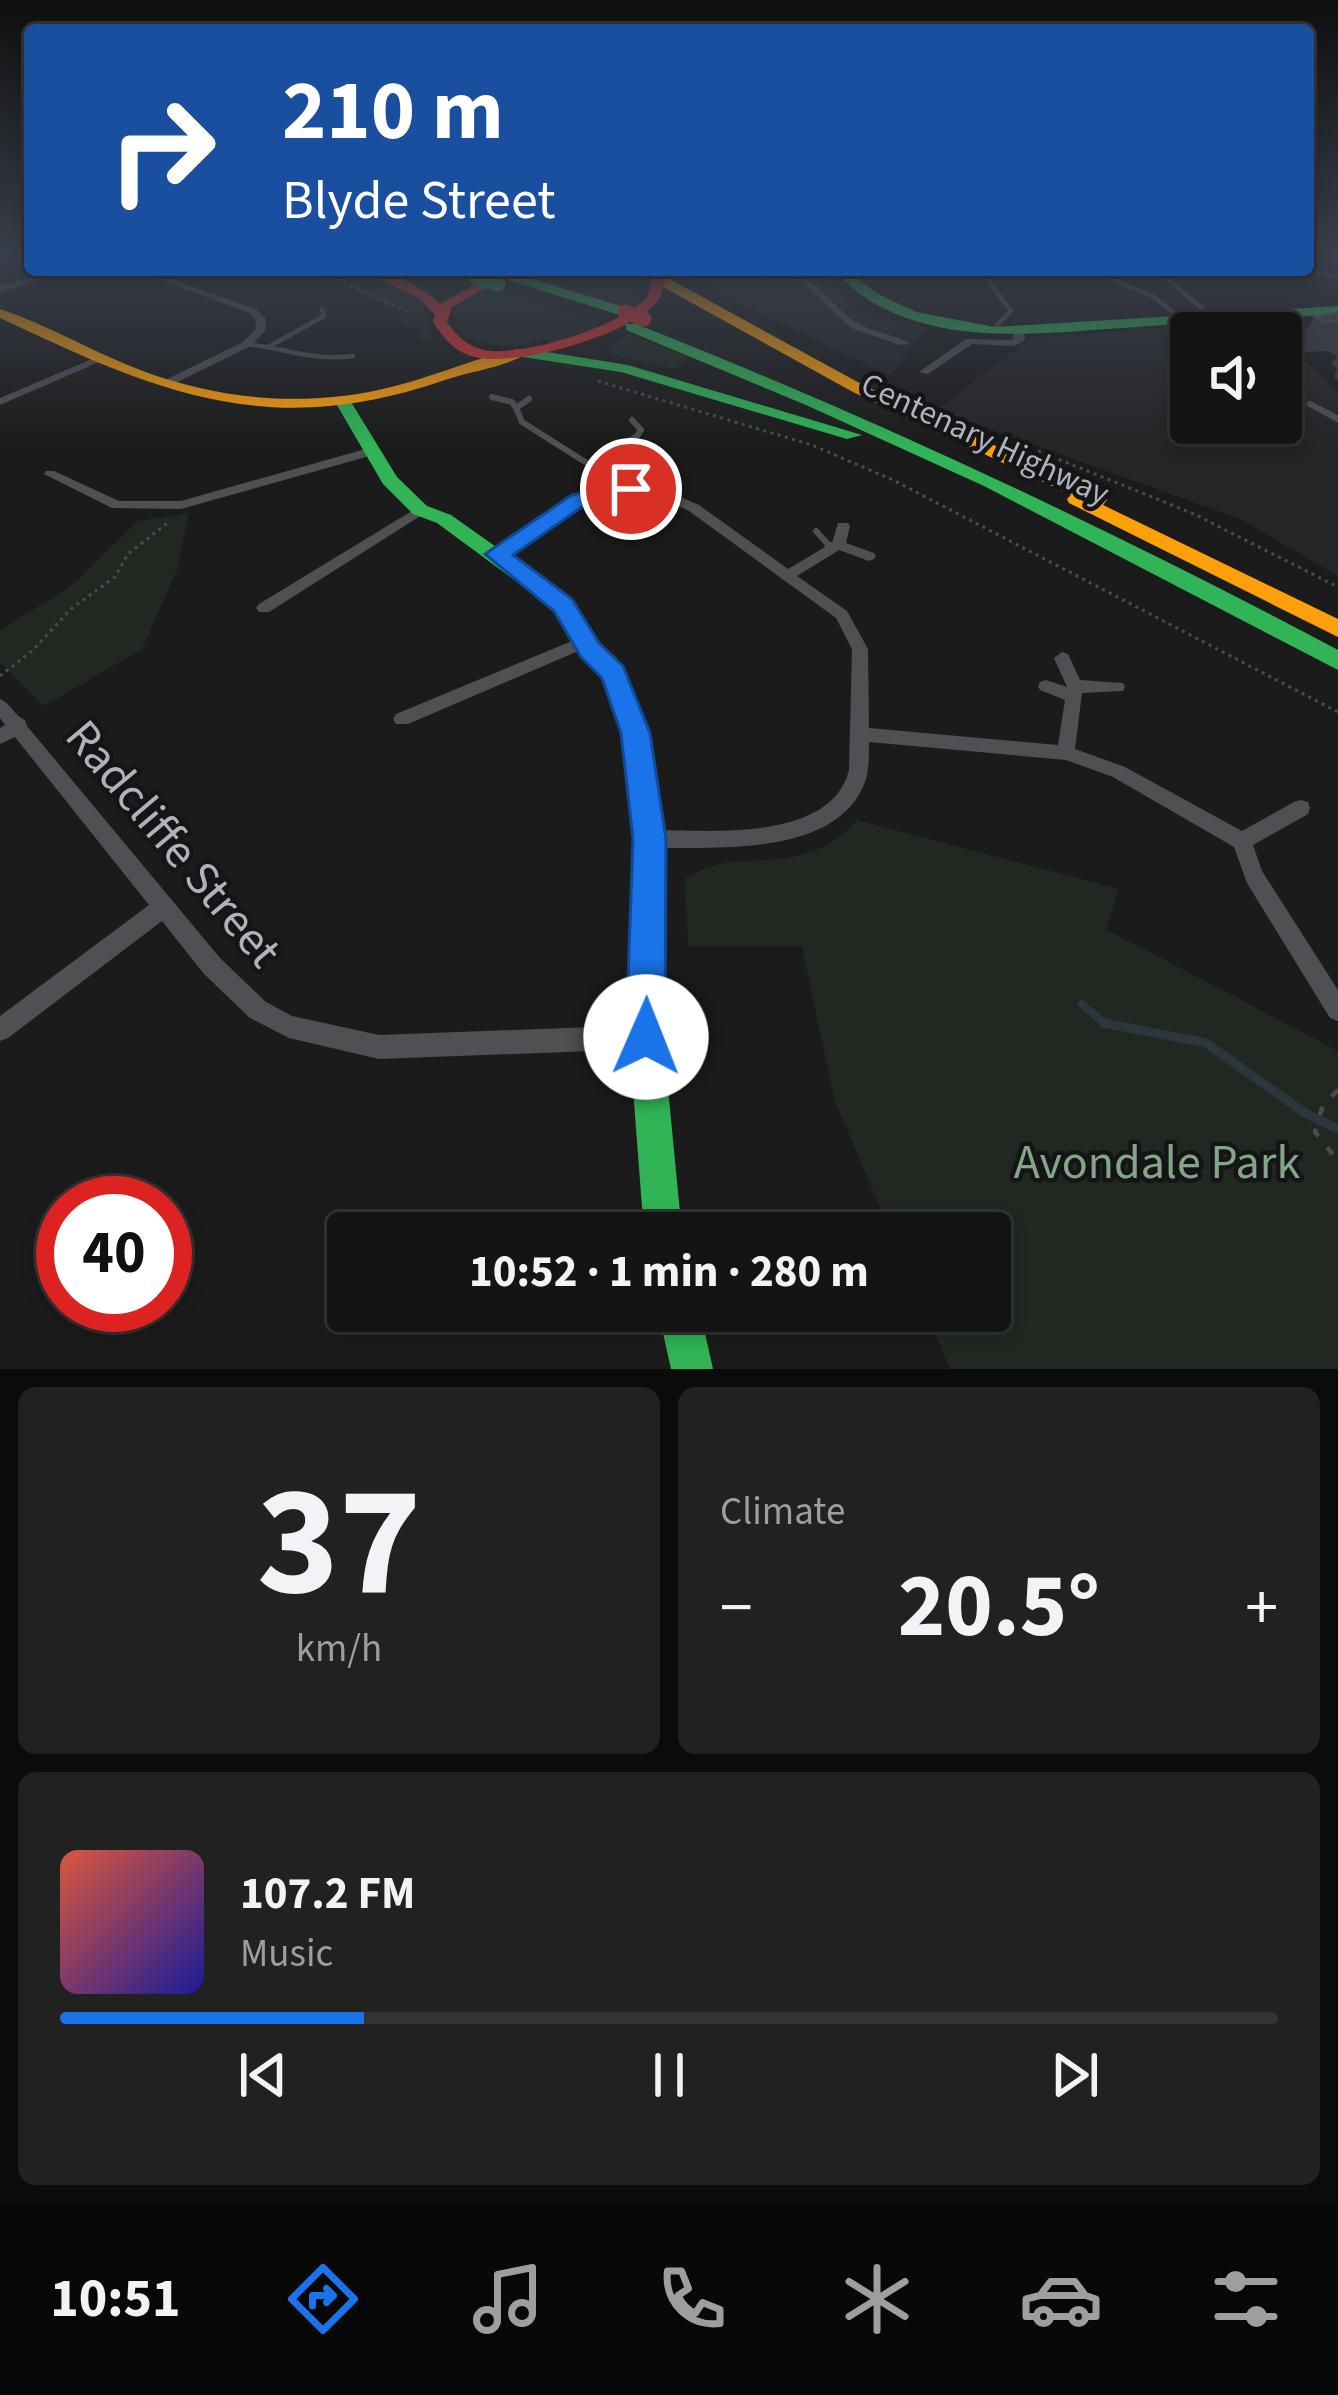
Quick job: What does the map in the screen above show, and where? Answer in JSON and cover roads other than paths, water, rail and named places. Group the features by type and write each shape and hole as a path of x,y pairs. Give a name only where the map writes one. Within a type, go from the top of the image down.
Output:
{"main road":[{"path":"16,320 208,400 251,405 391,391 484,359 598,334 620,320"},
{"path":"441,320 478,350 622,368 807,418 1044,515 1071,518"},
{"path":"347,398 437,368 450,356 447,320"},
{"name":"Centenary Highway","path":"630,320 922,430 1215,565 1338,629"},
{"name":"Centenary Highway","path":"630,320 807,395 1071,518 1338,661"},
{"path":"737,320 880,400 1186,543 1215,565"},
{"path":"933,320 1008,329 1107,320"},
{"path":"956,320 1008,329"},
{"path":"347,398 369,452 419,510 444,519 563,605 584,642 608,663 626,703 635,733 650,839 646,1037 661,1212"},
{"path":"684,1332 692,1369"}],"street":[{"path":"165,384 247,344 260,331 261,320"},
{"path":"847,320 904,343"},
{"path":"924,372 970,341 1020,340 1008,329"},
{"path":"0,402 103,358"},
{"path":"50,474 117,505 181,505 369,452"},
{"path":"497,554 580,499 607,491 646,490 678,499 842,615 854,632 860,649 856,780 837,807 815,823 777,835 650,839"},
{"path":"264,608 419,510"},
{"path":"786,576 835,547 843,526"},
{"path":"835,547 869,556"},
{"path":"402,719 584,642"},
{"path":"1062,658 1074,692 1066,753"},
{"path":"1046,686 1074,692 1117,687"},
{"name":"Radcliffe Street","path":"0,706 9,731 165,906 212,966 258,1010 322,1037 379,1047 646,1037"},
{"path":"857,734 1066,753 1119,772 1242,841 1253,876 1338,1010"},
{"path":"1242,841 1301,808"},
{"path":"0,1030 165,906"}],"lane":[{"path":"270,346 312,320"},
{"path":"998,320 1008,329"},
{"path":"247,344 316,360 353,356"},
{"path":"492,398 512,402 522,422 590,465 607,491"},
{"path":"516,408 529,399"},
{"path":"1310,404 1338,418"},
{"path":"632,420 641,430"},
{"path":"590,465 626,446 641,430 652,429"},
{"path":"816,531 835,547"}],"waterway":[{"path":"1082,1004 1105,1024 1118,1026"},
{"path":"1104,1023 1206,1043 1305,1113 1338,1129"}],"park label":[{"name":"Avondale Park","path":"1157,1163"}]}
